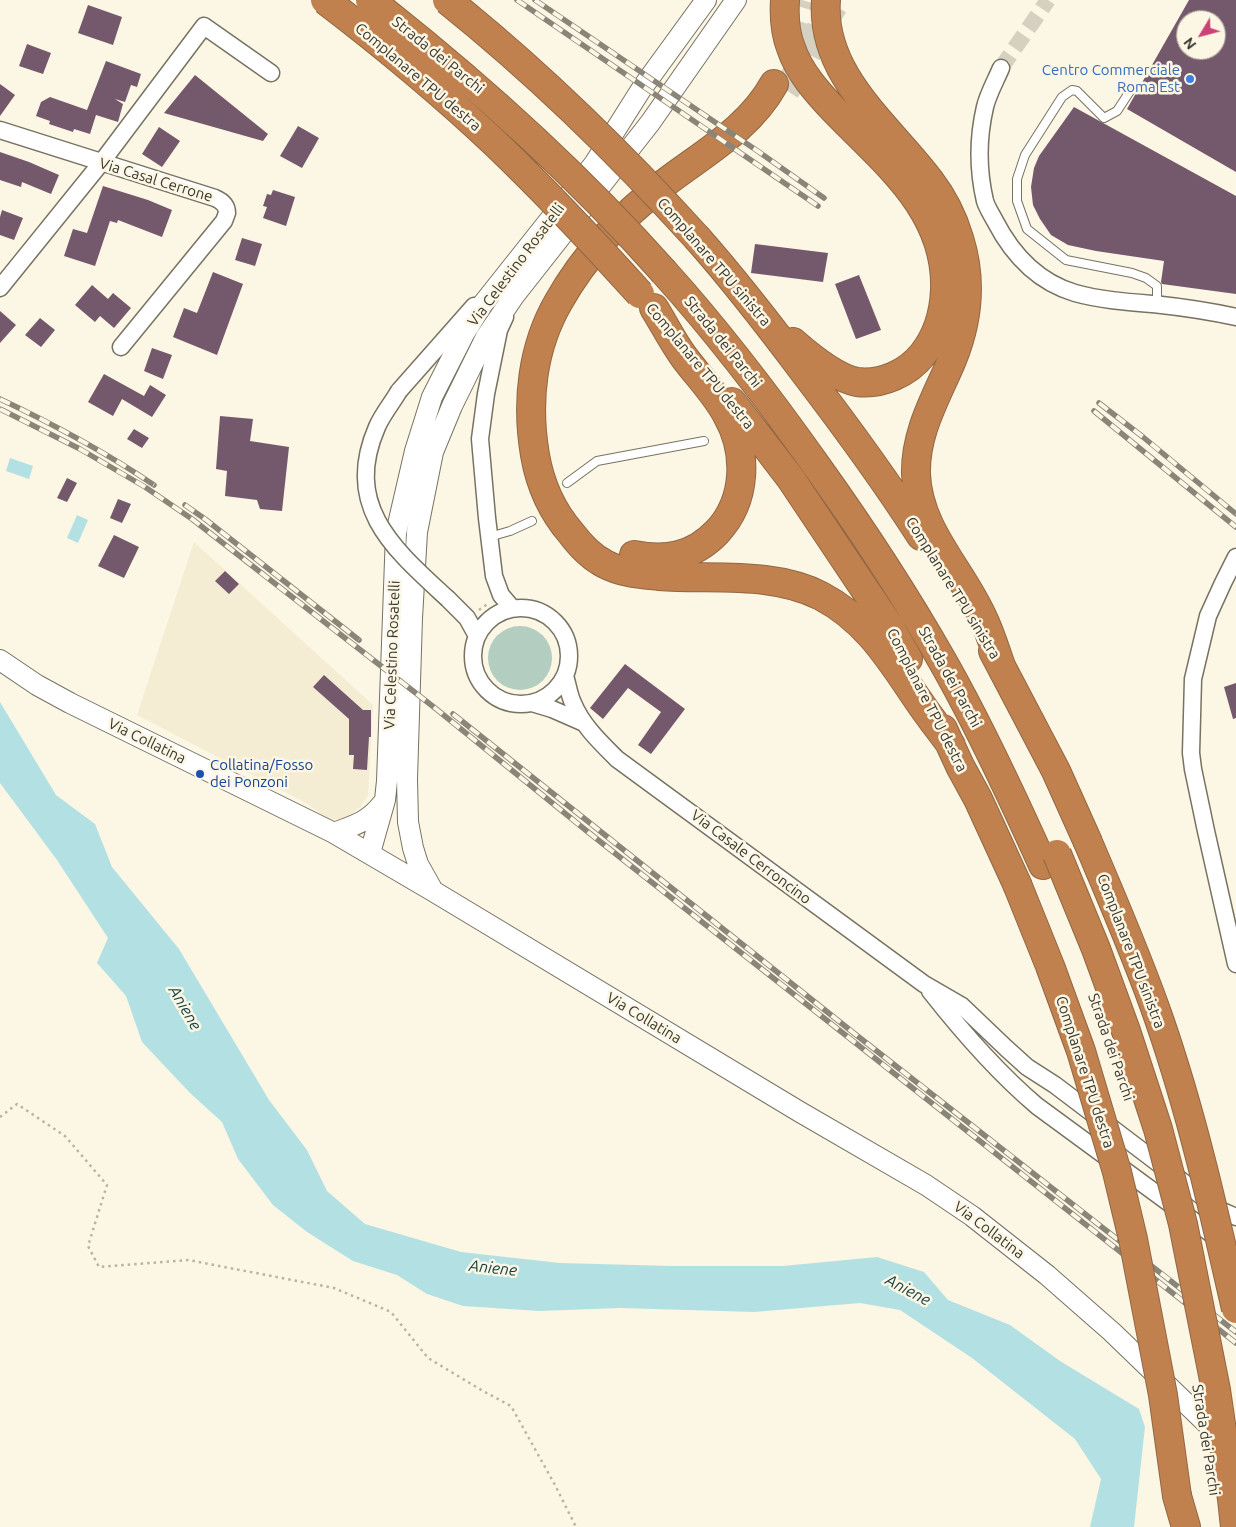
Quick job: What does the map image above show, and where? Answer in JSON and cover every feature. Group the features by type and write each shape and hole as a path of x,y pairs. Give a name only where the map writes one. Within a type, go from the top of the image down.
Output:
{"highway":[{"name":"Complanare TPU destra","path":"325,0 407,66 496,144 647,301 742,414 791,479 890,627 929,697 1017,884 1081,1051 1117,1172 1133,1239 1163,1395 1177,1496 1178,1527"},
{"name":"Strada dei Parchi","path":"370,0 516,122 600,204 671,267 746,344 788,396 866,506 908,570 944,631 991,716 1030,795 1050,860 1096,949 1126,1031 1158,1129 1185,1233 1216,1390 1224,1499 1218,1527"},
{"name":"Strada dei Parchi","path":"400,0 478,64 612,191 671,267"},
{"name":"Complanare TPU sinistra","path":"447,0 487,32 552,90 619,156 698,239 748,298 852,434 900,502 969,610 1001,666 1056,771 1127,935 1159,1020 1193,1128 1218,1226 1236,1309"},
{"path":"748,298 810,356 842,377 853,381 865,382 889,379 916,361 936,334 944,302 945,277 942,255 935,232 925,211 900,176 827,103 806,77 788,42 785,24 785,0"},
{"path":"826,0 828,34 842,69 867,107 931,182 950,214 961,244 966,267 967,287 964,323 952,360 924,422 917,453 917,482 922,507 929,524 982,616 1001,666"},
{"path":"647,301 683,356 727,414 738,442 741,457 740,489 736,502 726,520 714,534 698,547 671,557 655,558 627,554 612,549 600,542 579,524 566,505 553,474 548,452 546,409 552,362 561,333 586,288 602,266 619,246 649,218 747,139 770,114 780,87 743,124 716,147 665,183 622,220 583,265 560,299 541,341 532,385 531,420 539,473 546,495 565,526 576,540 605,564 619,570 640,574 727,579 743,578 780,582 809,591 838,606 876,640 951,745"},
{"path":"1177,1496 1186,1527"},
{"name":"Strada dei Parchi","path":"1224,1499 1235,1527"}],"street":[{"name":"Via Celestino Rosatelli","path":"370,853 387,785 396,533 415,451 432,397 464,334 482,305 594,164 642,88 706,0"},
{"name":"Via Celestino Rosatelli","path":"433,891 421,870 413,848 408,822 407,780 412,618 417,532 433,452 452,406 486,337 514,296 650,123 736,0"},
{"path":"0,288 101,163 204,26 272,73"},
{"path":"1001,68 985,105 980,142 980,171 986,203 1004,237 1028,267 1044,279 1073,292 1102,299 1236,317"},
{"name":"Via Casal Cerrone","path":"0,130 215,198 224,204 227,211 224,221 121,347"},
{"path":"514,296 499,330 486,394 480,439 494,576 501,595 512,608 498,613 486,623 477,636 467,618 413,566 392,544 378,525 368,493 366,469 369,448 378,426 399,391 529,245"},
{"path":"1236,557 1229,581 1208,616 1193,679 1192,753 1193,769 1206,831 1231,920 1236,964"},
{"name":"Via Casale Cerroncino","path":"512,608 530,608 546,614 560,626 568,642 570,659 565,676 572,702 584,723 617,759 924,984 962,1006 1027,1066 1055,1085 1220,1210 1236,1217"},
{"name":"Via Casale Cerroncino","path":"477,636 473,650 474,666 480,680 489,692 502,700 517,704 532,703 552,709 584,723"},
{"name":"Via Collatina","path":"0,660 70,703 334,833 370,853 800,1112 926,1185 972,1216 1047,1275 1112,1332 1236,1452"},
{"path":"532,703 546,697 557,688 565,676"},
{"name":"Via Celestino Rosatelli","path":"370,853 390,827 407,780"},
{"path":"334,833 364,821 375,812 384,800"},
{"name":"Via Casale Cerroncino","path":"924,984 974,1045 1008,1082 1037,1106 1236,1252"}],"lane":[{"path":"1132,88 1117,111 1104,118 1077,90 1072,90 1062,97 1025,155 1017,179 1017,202 1027,229 1066,260 1132,273 1146,278 1157,286 1157,305"},
{"path":"567,483 597,461 704,441"},
{"path":"489,537 510,531 532,521"}],"path":[{"path":"473,614 494,599"},
{"path":"0,1117 17,1104 65,1136 107,1185 88,1246 99,1267 188,1260 334,1288 391,1312 428,1358 512,1406 576,1527"}],"shaded area":[{"path":"194,542 373,705 368,796 360,807 346,818 329,820 306,803 137,715"}],"green space":[{"path":"520,626 532,628 543,635 550,646 552,658 550,670 543,681 532,688 520,690 508,688 497,681 490,670 488,658 490,646 497,635 508,628"}],"water":[{"path":"10,458 33,466 29,479 6,471"},
{"path":"77,515 88,520 78,543 67,538"},
{"name":"Aniene","path":"0,702 56,795 95,824 112,867 179,949 269,1100 307,1150 327,1191 365,1224 461,1252 560,1263 783,1266 877,1257 924,1272 948,1300 1010,1325 1060,1361 1139,1409 1145,1427 1134,1527 1090,1527 1101,1479 1075,1439 972,1358 900,1310 860,1303 754,1312 620,1308 539,1311 463,1306 427,1294 397,1275 353,1261 307,1232 273,1205 238,1159 222,1122 190,1093 142,1042 126,996 97,963 108,938 57,860 0,783"}],"building":[{"name":"Centro Commerciale Roma Est","path":"1189,0 1236,0 1236,172 1127,109 1176,23 1176,60 1226,60 1226,10 1183,10"},
{"path":"88,5 122,17 113,45 78,33"},
{"path":"27,44 51,53 43,74 19,66"},
{"path":"106,61 141,74 137,87 131,85 125,102 115,99 123,104 118,122 96,115 90,134 74,129 73,132 49,124 50,121 36,116 41,102 50,97 87,110"},
{"path":"195,75 268,134 263,141 164,113"},
{"path":"0,84 15,95 0,116"},
{"path":"1074,107 1236,196 1236,294 1162,284 1164,261 1068,245 1051,235 1033,205 1031,187 1034,168 1039,156"},
{"path":"298,126 319,138 302,168 280,156"},
{"path":"159,127 180,141 162,167 142,154"},
{"path":"0,152 59,175 51,194 22,182 21,187 0,180"},
{"path":"103,186 148,200 172,210 162,237 118,220 117,223 110,221 95,266 64,256 73,229 87,233"},
{"path":"273,190 295,197 286,226 263,218 267,207 263,206 267,194 271,195"},
{"path":"2,210 23,218 14,240 0,235"},
{"path":"242,238 262,244 255,266 235,260"},
{"path":"755,244 828,253 823,282 751,273"},
{"path":"213,272 243,284 217,355 173,337 184,308 197,313"},
{"path":"859,275 881,330 856,339 835,284"},
{"path":"92,285 108,299 113,293 131,308 114,328 100,316 95,322 75,305"},
{"path":"0,311 16,325 0,343"},
{"path":"40,318 55,330 41,347 25,335"},
{"path":"152,348 172,355 163,379 144,371"},
{"path":"104,374 144,396 150,385 166,395 152,417 122,399 113,416 88,402"},
{"path":"220,416 253,419 250,441 289,447 282,511 260,509 257,500 225,496 227,471 216,469"},
{"path":"134,429 149,438 142,448 127,439"},
{"path":"67,478 77,483 67,502 57,498"},
{"path":"118,499 131,504 122,523 110,518"},
{"path":"114,535 139,547 124,578 98,566"},
{"path":"225,571 239,584 229,594 215,581"},
{"path":"625,664 685,709 651,754 638,745 661,712 628,688 603,719 590,708"},
{"path":"324,675 363,710 371,710 371,737 369,737 367,770 353,769 354,755 349,755 349,719 313,687"},
{"path":"1236,683 1236,718 1233,719 1224,687"}],"tunnel":[{"path":"788,47 802,0"},
{"path":"1001,68 1048,0"},
{"path":"786,90 834,5"}],"railway":[{"path":"517,0 818,206"},
{"path":"535,0 824,198"},
{"path":"0,399 78,439 154,485"},
{"path":"1099,403 1236,514"},
{"path":"0,409 80,449 145,487 192,519 435,708 588,832 1236,1343"},
{"path":"1094,411 1236,527"},
{"path":"185,505 359,640"},
{"path":"453,714 855,1034 1236,1332"}],"place":[{"name":"Centro Commerciale Roma Est","path":"1190,79"},
{"name":"Collatina/Fosso dei Ponzoni","path":"200,774"}]}
